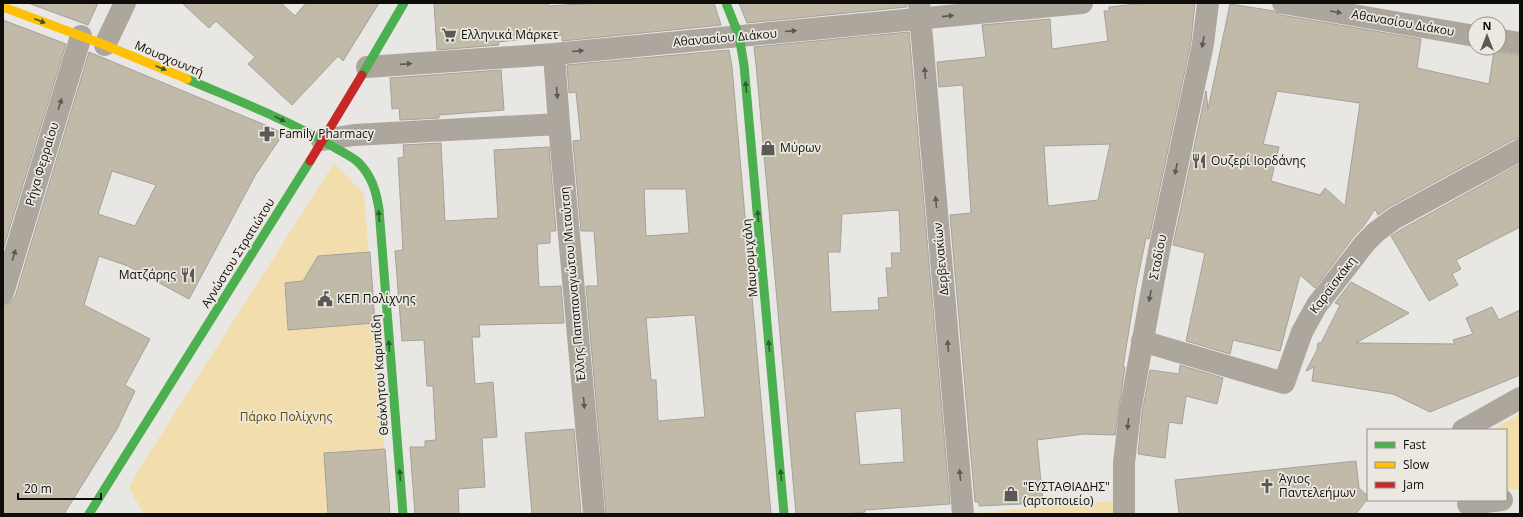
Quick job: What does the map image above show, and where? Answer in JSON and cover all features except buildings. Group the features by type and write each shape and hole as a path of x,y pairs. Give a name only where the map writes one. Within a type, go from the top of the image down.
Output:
{"street":[{"path":"105,45 125,3"},
{"name":"Αγνώστου Στρατιώτου","path":"89,514 367,67 404,3"},
{"name":"Μαυρομιχάλη","path":"726,3 739,36 745,76 784,514"},
{"name":"Αθανασίου Διάκου","path":"367,67 554,54 739,36 920,11 1082,3"},
{"name":"Σταδίου","path":"1124,514 1123,491 1126,440 1142,341 1159,251 1203,44 1208,3"},
{"name":"Αθανασίου Διάκου","path":"1283,3 1467,35"},
{"name":"Μουσχουντή","path":"3,7 105,45 275,116 322,140"},
{"name":"Δερβενακίων","path":"920,11 963,514"},
{"name":"Ρήγα Φερραίου","path":"3,293 81,36"},
{"path":"1507,42 1520,44"},
{"name":"Έλλης Παπαπαναγιώτου Μιταύτση","path":"554,54 594,514"},
{"path":"322,140 354,135 559,124"},
{"name":"Θεόκλητου Καρυπίδη","path":"322,140 357,161 371,179 377,199 403,514"},
{"name":"Καραϊσκάκη","path":"1142,341 1284,383 1297,343 1314,310 1365,243 1376,232 1395,218 1520,150"},
{"path":"1466,429 1520,398"},
{"path":"1507,500 1520,498"},
{"path":"1468,506 1496,501"}],"green space":[{"name":"Πάρκο Πολίχνης","path":"334,163 364,194 389,514 144,514 129,488 138,471"},
{"path":"1520,414 1520,489 1507,490 1507,429 1494,429"},
{"path":"1123,500 1124,514 966,514"}],"traffic: fast":[{"path":"362,75 404,3"},
{"path":"726,3 739,36 744,65 784,514"},
{"path":"187,79 261,110 315,136 358,162 370,178 375,190 379,209 403,514"},
{"path":"89,514 310,161"}],"traffic: slow":[{"path":"3,7 105,45 187,79"}],"traffic: jam":[{"path":"310,161 362,75"}],"place":[{"name":"Ελληνικά Μάρκετ","path":"449,35"},
{"name":"Family Pharmacy","path":"267,134"},
{"name":"Μύρων","path":"768,148"},
{"name":"Ουζερί Ιορδάνης","path":"1199,161"},
{"name":"Ματζάρης","path":"188,275"},
{"name":"ΚΕΠ Πολίχνης","path":"325,299"},
{"name":"Άγιος Παντελεήμων","path":"1267,486"},
{"name":"\"ΕΥΣΤΑΘΙΑΔΗΣ\" (αρτοποιείο)","path":"1011,494"}]}
